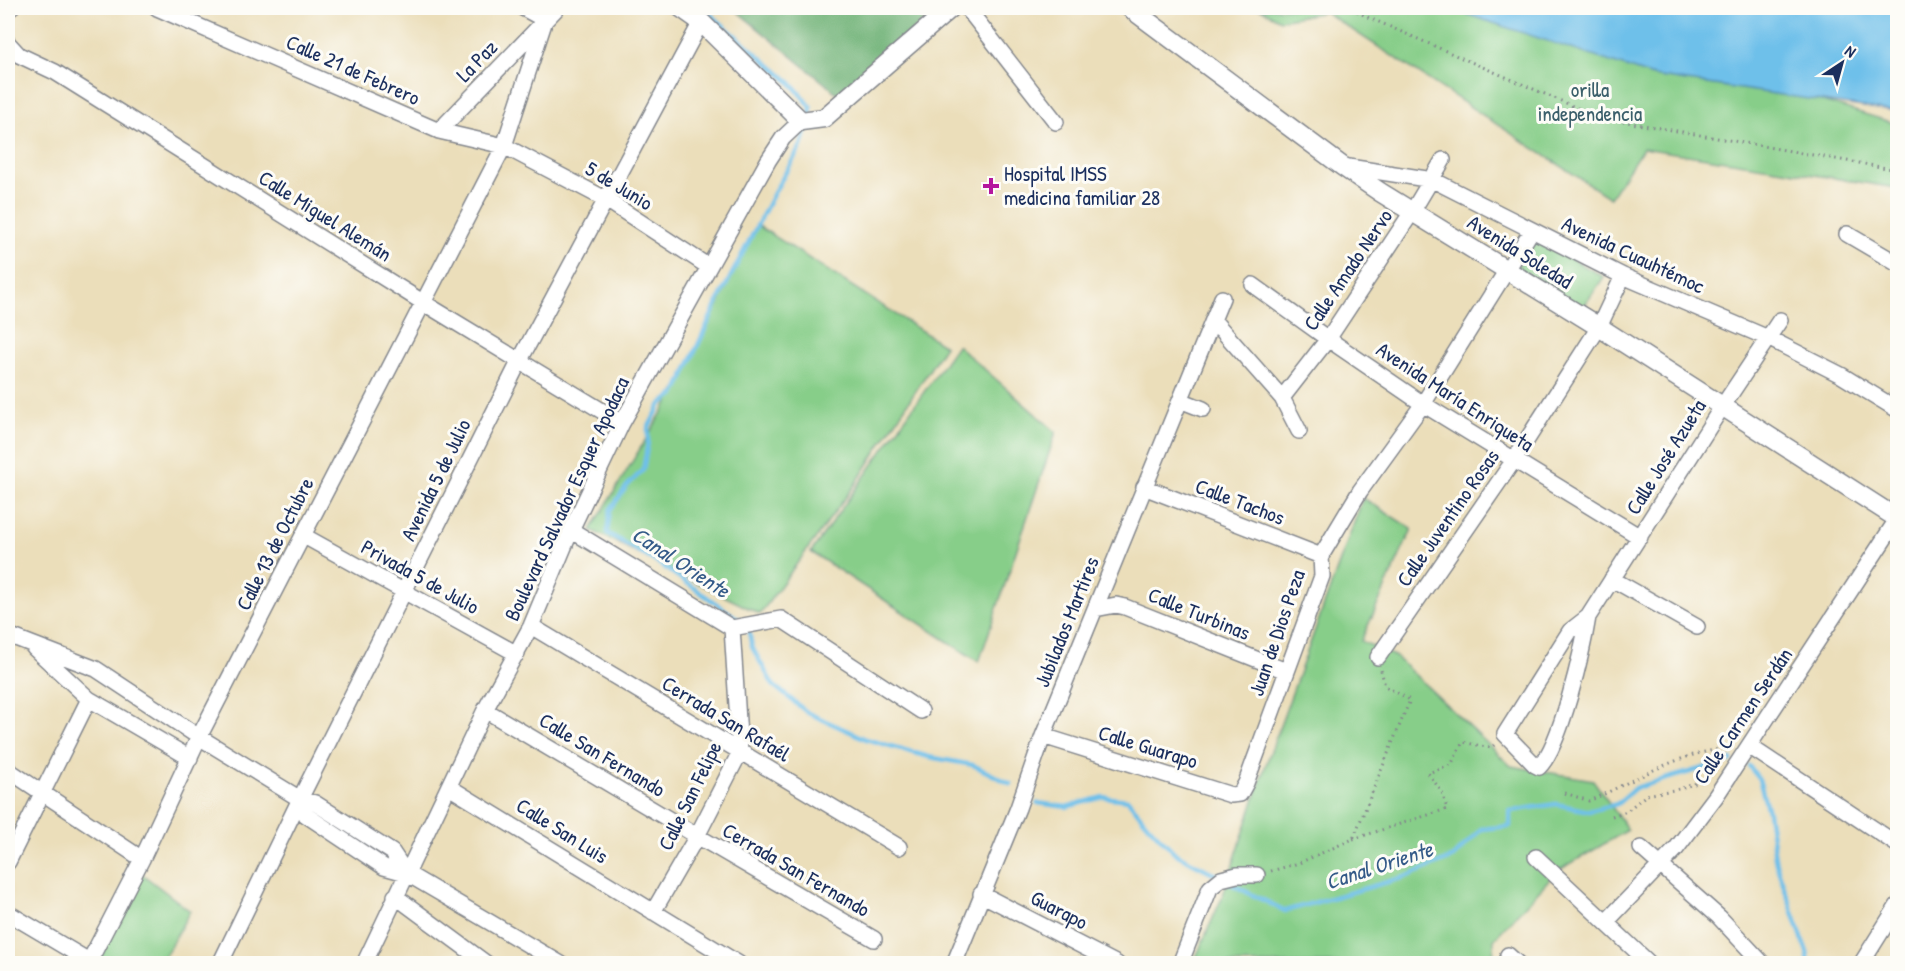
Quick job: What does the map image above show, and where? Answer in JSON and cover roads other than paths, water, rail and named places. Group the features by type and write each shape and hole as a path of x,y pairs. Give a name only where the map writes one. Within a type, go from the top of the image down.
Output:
{"main road":[{"path":"681,8 701,22 801,121 824,118 951,8"},
{"name":"Avenida Soledad","path":"1130,8 1380,192 1599,327 1897,519"}],"street":[{"name":"Calle 21 de Febrero","path":"157,8 438,131 504,146"},
{"path":"522,8 545,20"},
{"name":"La Paz","path":"438,131 557,8"},
{"path":"967,8 1056,122"},
{"name":"Calle 13 de Octubre","path":"90,962 142,859 199,736 504,146 545,20"},
{"name":"Avenida 5 de Julio","path":"220,963 520,360 701,22"},
{"name":"Calle Miguel Alemán","path":"8,43 19,55 55,72 424,303 622,423"},
{"name":"Boulevard Salvador Esquer Apodaca","path":"364,963 485,710 531,626 571,530 622,423 768,161 783,138 801,121"},
{"name":"5 de Junio","path":"504,146 605,199 709,267"},
{"name":"Calle Amado Nervo","path":"1282,398 1328,339 1413,212 1443,160"},
{"name":"Avenida Cuauhtémoc","path":"1342,166 1433,180 1623,276 1768,338 1841,375 1898,410"},
{"name":"Juan de Dios Peza","path":"1240,794 1322,576 1321,556 1360,491 1423,404 1532,230"},
{"path":"1848,234 1898,264"},
{"name":"Calle Juventino Rosas","path":"1378,657 1514,460 1599,327 1623,276"},
{"name":"Avenida María Enriqueta","path":"1253,285 1423,404 1640,537"},
{"name":"Jubilados Martires","path":"954,963 1018,808 1043,736 1222,298"},
{"path":"1213,320 1282,398 1299,431"},
{"name":"Calle José Azueta","path":"1588,617 1584,642 1557,736 1543,763 1539,766 1535,765 1505,734 1570,631 1588,617 1780,320"},
{"path":"1180,400 1203,409"},
{"name":"Calle Tachos","path":"1144,487 1321,556"},
{"name":"Calle Carmen Serdán","path":"1606,922 1676,849 1726,782 1897,519"},
{"path":"571,530 732,628 781,620 921,711"},
{"name":"Privada 5 de Julio","path":"304,536 517,654"},
{"path":"1612,579 1697,627"},
{"name":"Calle Turbinas","path":"1095,609 1116,605 1125,607 1286,671"},
{"name":"Cerrada San Rafaél","path":"531,626 899,847"},
{"name":"Calle San Felipe","path":"652,912 697,836 740,752 732,628"},
{"path":"8,635 96,669 300,799 315,802 392,852 406,873 561,963"},
{"path":"27,642 89,699 190,758"},
{"path":"8,862 89,699"},
{"name":"Calle San Fernando","path":"485,710 697,836"},
{"name":"Calle Guarapo","path":"1043,736 1231,795 1240,794"},
{"path":"1749,746 1898,845"},
{"path":"8,770 142,859"},
{"name":"Calle San Luis","path":"449,787 739,963"},
{"name":"Cerrada San Fernando","path":"697,836 874,939"},
{"path":"1641,848 1719,917 1763,963"},
{"path":"1536,857 1650,963"},
{"path":"1180,963 1210,888 1221,879 1237,875 1257,875"},
{"name":"Guarapo","path":"981,894 1117,963"},
{"path":"395,896 487,963"},
{"path":"1861,963 1898,905"},
{"path":"8,913 90,962"}],"water":[{"path":"1448,8 1897,8 1897,112 1653,76"}],"waterway":[{"name":"Canal Oriente","path":"703,8 791,83 811,107 810,114"},
{"name":"Canal Oriente","path":"743,622 658,563 607,533 610,510 627,486 643,470 648,428 661,404 676,393 719,299 801,146 807,125"},
{"name":"Canal Oriente","path":"748,627 752,647 773,685 808,713 866,739 929,757 973,765 1011,784"},
{"name":"Canal Oriente","path":"1228,882 1285,911 1405,877 1454,857 1481,829 1510,826 1510,811 1556,804 1589,811 1617,804 1635,788 1731,760"},
{"name":"Canal Oriente","path":"1749,766 1759,779 1768,812 1776,864 1807,952 1809,964"},
{"name":"Canal Oriente","path":"1038,803 1066,807 1103,797 1128,800 1176,854 1219,876"}],"place":[{"name":"Hospital IMSS medicina familiar 28","path":"991,186"}],"park label":[{"name":"orilla independencia","path":"1590,102"}]}
